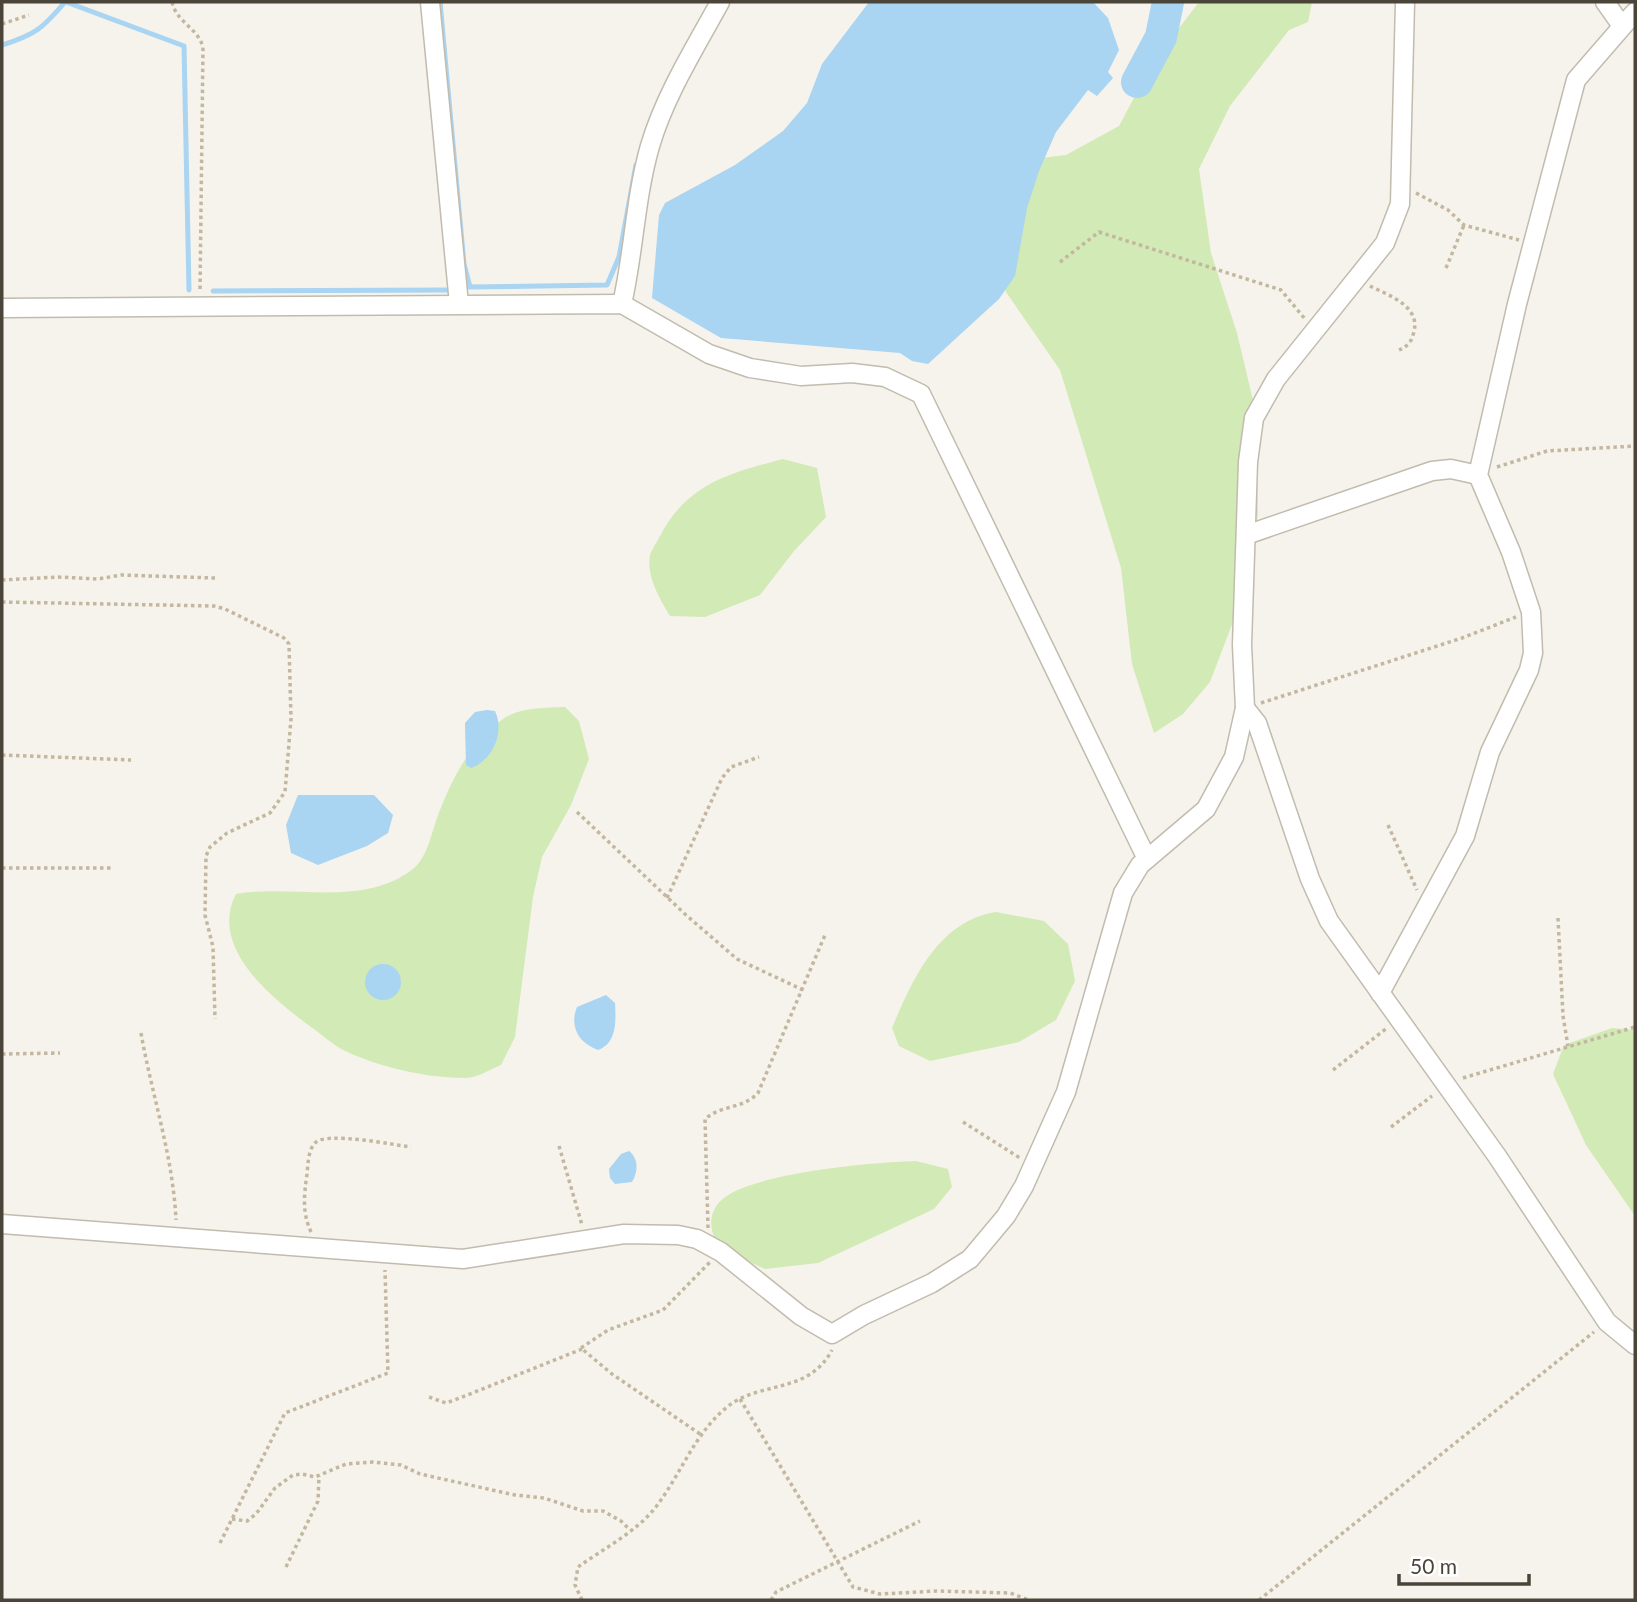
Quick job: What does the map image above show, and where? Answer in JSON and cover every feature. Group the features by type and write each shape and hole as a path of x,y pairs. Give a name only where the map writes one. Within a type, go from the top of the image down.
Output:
{"street":[{"path":"430,2 459,304"},
{"path":"622,304 640,186 650,145 671,93 720,2"},
{"path":"2,1224 463,1259 650,1232 678,1235 710,1246 801,1316 832,1334 864,1315 932,1283 970,1259 1006,1216 1034,1167 1070,1081 1115,913 1130,879 1147,859 1206,809 1234,757 1245,708 1242,645 1248,462 1254,418 1276,379 1390,235 1400,204 1401,190 1405,2"},
{"path":"1605,2 1622,26"},
{"path":"1380,993 1465,836 1490,752 1529,670 1533,653 1531,612 1511,551 1478,475 1532,243 1576,80 1635,12"},
{"path":"2,308 622,304 709,354 750,368 801,376 852,373 885,377 921,394 1147,859"},
{"path":"1246,535 1432,471 1451,469 1478,475"},
{"path":"1245,708 1257,723 1317,897 1348,952 1447,1084 1607,1322 1635,1345"}],"path":[{"path":"172,2 177,18 197,32 202,47 200,307"},
{"path":"2,24 29,15"},
{"path":"1401,190 1416,193 1448,210 1464,225 1532,243"},
{"path":"1446,268 1464,225"},
{"path":"1060,262 1099,232 1281,290 1315,331"},
{"path":"1357,280 1398,300 1410,310 1416,322 1415,332 1405,348 1399,350"},
{"path":"1478,475 1524,456 1547,451 1635,446"},
{"path":"2,580 58,577 98,579 121,575 215,578"},
{"path":"2,601 214,606 261,626 289,644 291,719 285,792 270,813 227,833 210,847 206,856 205,915 213,947 215,1019"},
{"path":"1245,708 1462,638 1531,612"},
{"path":"2,755 131,760"},
{"path":"667,898 722,778 731,767 759,757"},
{"path":"577,812 667,898 737,959 803,990"},
{"path":"1388,825 1427,906"},
{"path":"2,868 112,868"},
{"path":"1558,918 1563,1017 1568,1046"},
{"path":"429,1397 446,1403 582,1349 608,1330 663,1310 701,1274 710,1246 705,1119 716,1111 744,1104 758,1093 825,935"},
{"path":"1333,1070 1399,1019"},
{"path":"1391,1126 1447,1084 1635,1027"},
{"path":"141,1033 156,1109 174,1177 177,1238"},
{"path":"2,1054 60,1053"},
{"path":"963,1122 1034,1167"},
{"path":"315,1248 303,1205 310,1156 315,1143 323,1138 411,1147"},
{"path":"559,1146 585,1240"},
{"path":"220,1543 285,1413 388,1373 386,1252"},
{"path":"1259,1600 1607,1322"},
{"path":"582,1600 575,1585 578,1567 630,1530 654,1509 700,1434 727,1407 740,1399 812,1374 824,1366 833,1350 832,1334"},
{"path":"582,1349 678,1422 700,1434"},
{"path":"740,1399 853,1587 870,1593 1010,1593 1029,1600"},
{"path":"232,1519 247,1521 256,1514 275,1488 293,1475 320,1476 346,1464 373,1462 401,1465 420,1474 544,1498 583,1511 603,1511 621,1521 630,1530"},
{"path":"286,1567 318,1501 320,1476"},
{"path":"771,1600 776,1592 920,1521"}],"green space":[{"path":"1199,2 1312,2 1308,22 1289,30 1230,106 1199,169 1211,253 1237,333 1256,413 1258,514 1244,593 1210,682 1183,714 1154,733 1132,664 1121,568 1060,370 1006,292 984,231 1000,163 1066,155 1119,126 1153,62"},
{"path":"783,459 817,468 826,517 794,551 760,595 705,617 670,616 655,587 649,563 652,550 671,518 697,492 712,483"},
{"path":"565,707 579,721 589,759 571,805 542,857 533,897 515,1037 501,1065 466,1078 418,1074 370,1061 337,1047 263,987 237,952 231,934 230,914 236,894 280,891 347,892 389,883 409,872 420,862 454,779 480,740 503,719 517,712"},
{"path":"996,912 1044,921 1068,944 1075,981 1056,1020 1019,1042 930,1061 899,1046 892,1028 918,973 930,955 958,927"},
{"path":"1612,1028 1635,1030 1635,1216 1586,1145 1553,1074 1564,1045"},
{"path":"916,1161 948,1169 952,1187 934,1209 818,1263 765,1269 717,1247 711,1226 712,1216 717,1205 730,1194 751,1185 810,1171"}],"water":[{"path":"869,2 1093,2 1108,18 1119,50 1108,72 1113,78 1097,96 1088,90 1056,132 1027,208 1015,276 999,299 928,364 912,361 900,353 721,338 652,298 659,215 665,203 735,165 783,131 807,103 822,64"},
{"path":"495,711 498,736 491,752 471,768 466,765 465,723 475,712"},
{"path":"298,795 374,795 393,815 388,833 367,846 318,865 291,853 286,825"},
{"path":"383,964 396,969 401,982 396,995 383,1000 370,995 365,982 370,969"},
{"path":"606,995 615,1003 615,1024 609,1042 598,1050 581,1039 577,1033 575,1014 577,1007"},
{"path":"629,1151 636,1162 634,1178 632,1182 615,1184 610,1178 609,1169 621,1154"}],"waterway":[{"path":"2,45 38,30 65,2"},
{"path":"66,2 184,46 189,290"},
{"path":"440,2 464,264 470,287 607,285 619,257 636,165"},
{"path":"1137,82 1161,37 1168,2"},
{"path":"213,291 449,290"}]}
